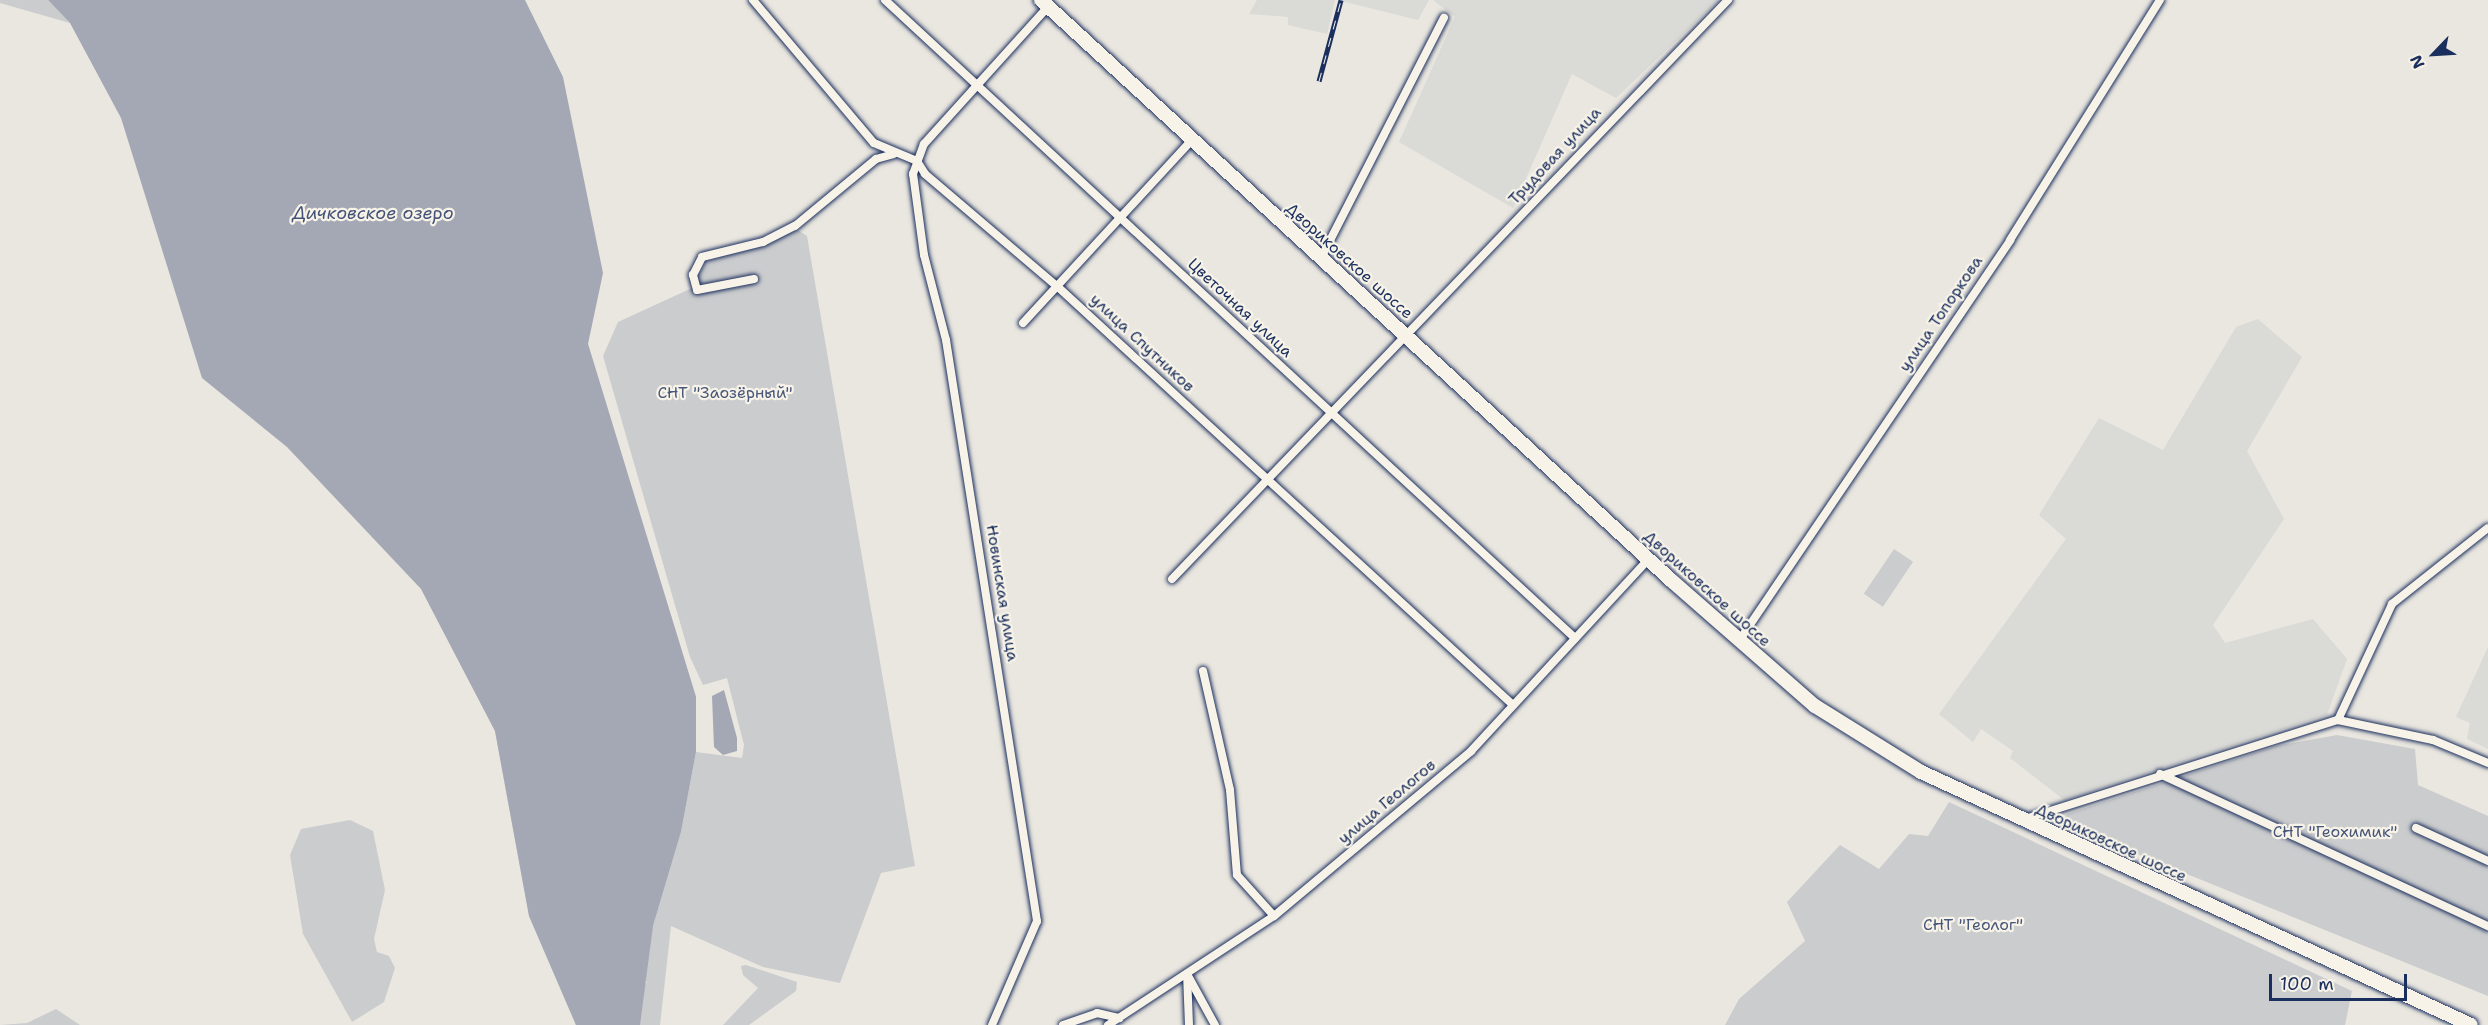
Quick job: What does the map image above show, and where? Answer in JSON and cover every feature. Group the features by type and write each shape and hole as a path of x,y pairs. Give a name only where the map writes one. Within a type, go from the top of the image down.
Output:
{"main road":[{"name":"Двориковское шоссе","path":"1044,4 1739,640 1797,691 1866,741 2022,820 2471,1025"}],"street":[{"name":"Цветочная улица","path":"885,0 1123,219 1333,417 1575,638"},
{"name":"Трудовая улица","path":"1172,579 1333,417 1589,140 1728,0"},
{"name":"улица Топоркова","path":"1739,640 2010,240 2160,0"},
{"path":"758,2 874,143 893,154 917,160 924,144 978,85 1044,4"},
{"path":"1321,258 1444,18"},
{"path":"1023,323 1123,219 1192,140"},
{"path":"754,279 698,290 693,275 702,257 763,242 795,226 876,159 893,154"},
{"name":"улица Спутников","path":"917,160 925,174 1058,287 1513,705"},
{"name":"Новинская улица","path":"917,160 914,203 946,340 1037,921 993,1022"},
{"path":"2338,720 2372,637 2392,604 2488,528"},
{"name":"улица Геологов","path":"1108,1025 1274,916 1471,751 1649,559"},
{"path":"1203,671 1230,790 1237,875 1274,916"},
{"path":"2022,820 2160,774 2338,720 2433,740 2488,763"},
{"path":"2160,774 2488,926"},
{"path":"2416,828 2488,861"},
{"path":"1187,974 1189,1025"},
{"path":"1187,974 1215,1025"},
{"path":"1063,1025 1097,1012 1119,1018"},
{"path":"993,1022 1003,1025"}],"shaded area":[{"path":"1257,0 1335,0 1327,34 1288,25 1288,17 1249,14"},
{"path":"1337,0 1429,0 1418,20"},
{"path":"1433,0 1719,0 1616,98 1572,74 1513,208 1399,142 1455,17"},
{"path":"2258,319 2302,357 2247,451 2284,519 2213,625 2225,643 2313,619 2347,659 2327,715 2064,800 2010,758 2013,751 1981,729 1973,742 1939,714 2066,539 2039,515 2099,418 2163,450 2236,327"},
{"path":"2488,647 2488,749 2467,739 2470,723 2456,717"}],"green space":[{"path":"0,0 48,0 70,23 0,3"},
{"name":"СНТ \"Заозёрный\"","path":"798,230 807,236 915,866 881,873 840,983 763,967 671,926 660,1025 576,1025 529,916 495,731 429,604 588,344 696,697 618,975 647,983 635,960 653,926 681,832 696,752 742,758 744,745 727,678 703,685 690,657 603,356 618,322 692,288 706,262"},
{"path":"1894,549 1913,562 1883,607 1864,594"},
{"name":"СНТ \"Геохимик\"","path":"2337,735 2415,749 2418,785 2488,816 2488,996 2061,823 2067,814 2276,746"},
{"name":"СНТ \"Геолог\"","path":"1949,802 2352,991 2345,1025 1725,1025 1739,999 1805,941 1787,902 1840,845 1879,869 1909,834 1928,836"},
{"path":"350,820 373,831 385,890 374,939 377,952 389,956 395,968 384,1002 352,1022 303,934 290,855 301,829"},
{"path":"746,965 797,982 796,991 749,1025 723,1025 758,988 743,975 741,966"},
{"path":"56,1009 80,1025 0,1025 27,1023"}],"water":[{"name":"Дичковское озеро","path":"48,0 525,0 563,77 603,273 588,344 696,697 696,752 681,832 653,926 640,1025 576,1025 529,916 495,731 421,589 287,447 202,378 121,118 70,23"},
{"path":"724,690 737,738 737,751 723,755 714,747 712,696"}],"railway":[{"path":"1319,81 1341,0"}]}
